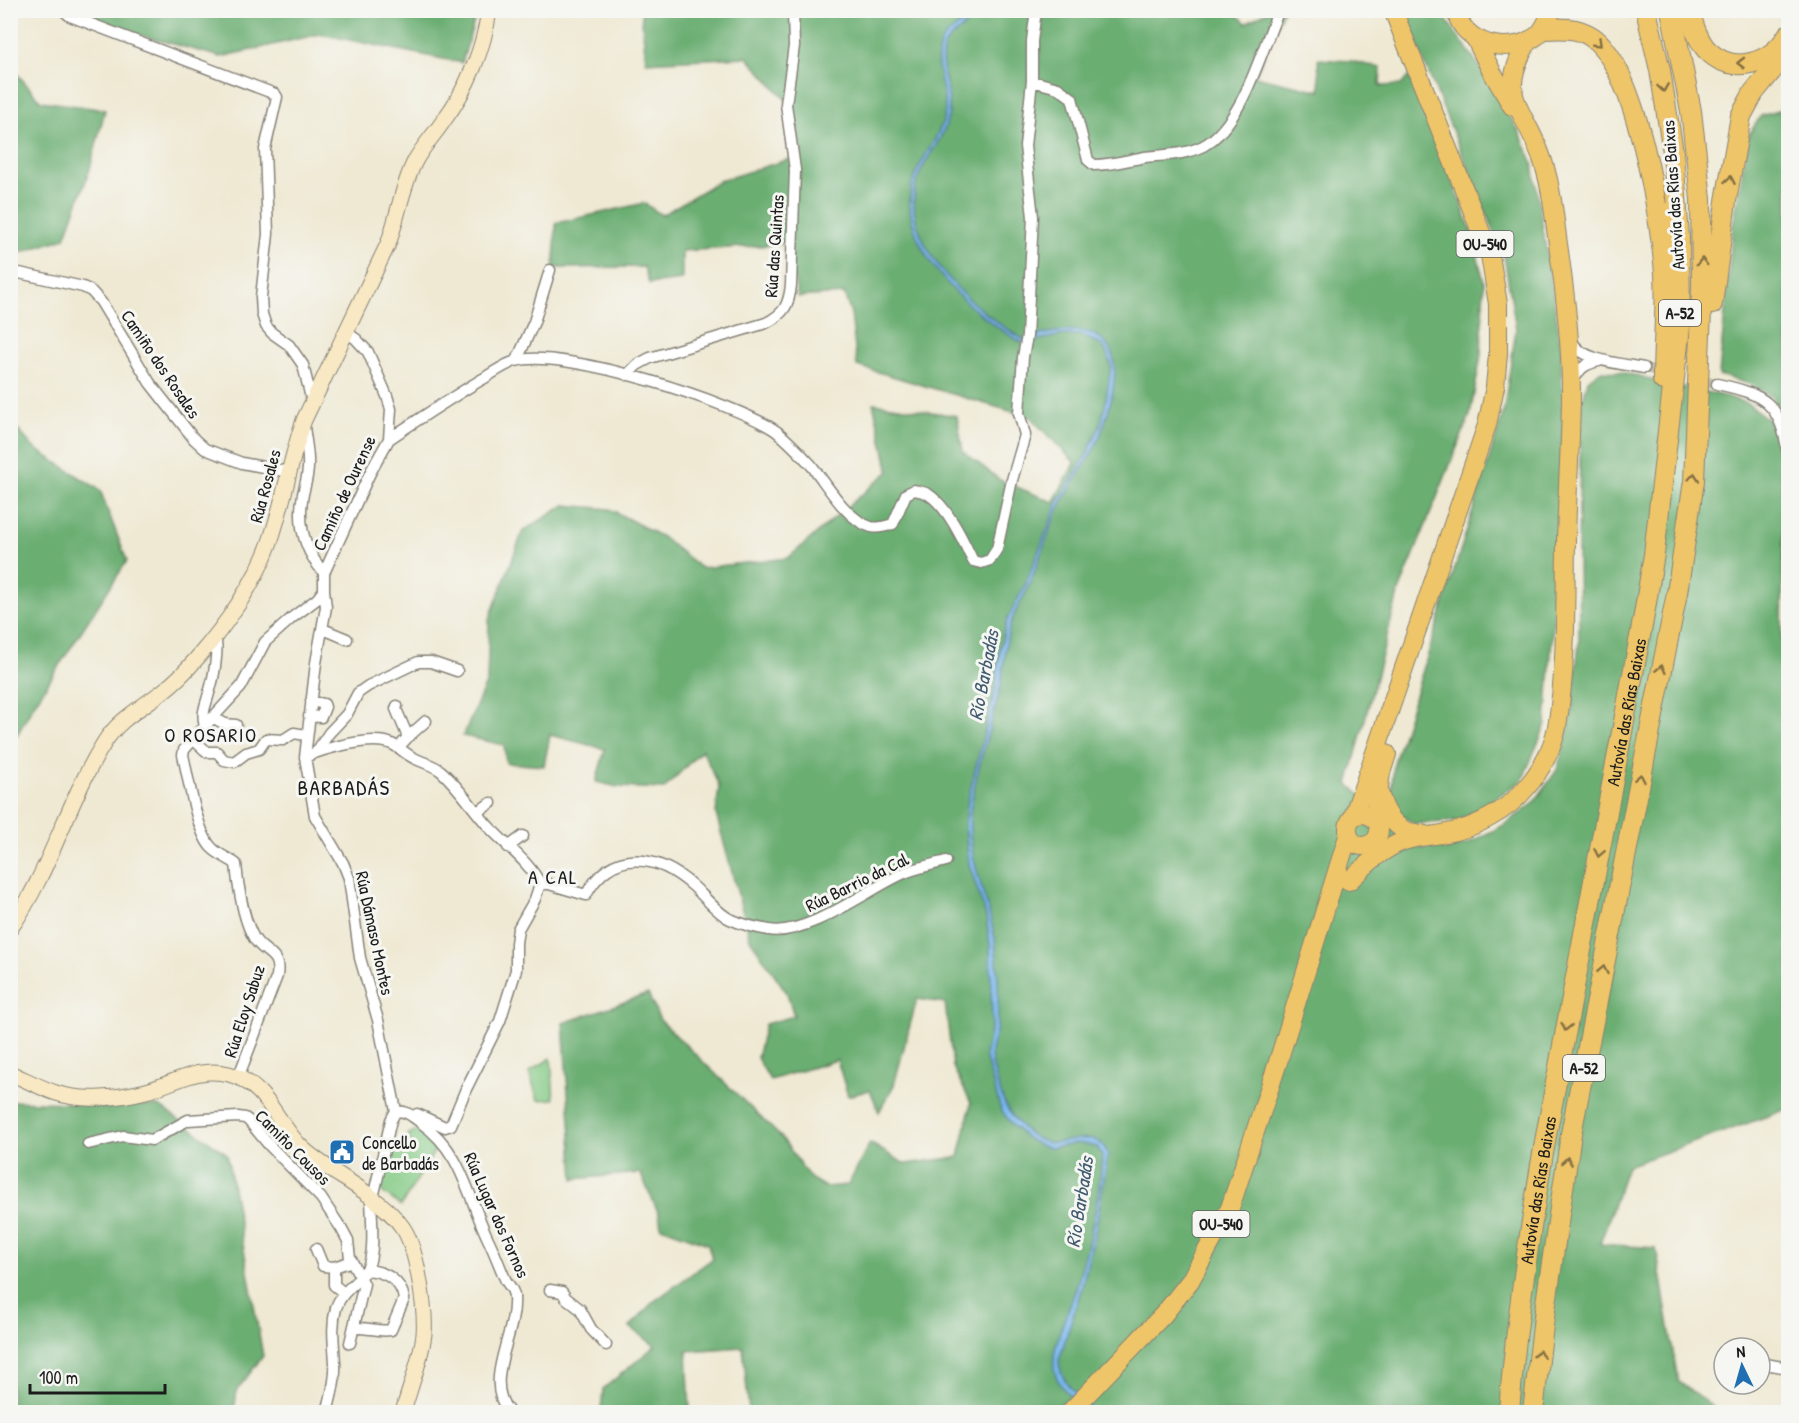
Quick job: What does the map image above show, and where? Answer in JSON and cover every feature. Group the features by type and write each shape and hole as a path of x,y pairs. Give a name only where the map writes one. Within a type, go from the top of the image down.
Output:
{"highway":[{"name":"Autovía das Rías Baixas","path":"1509,1413 1513,1354 1535,1201 1654,554 1680,326 1679,238 1673,153 1660,70 1646,10"},
{"name":"Autovía das Rías Baixas","path":"1533,1413 1544,1317 1571,1134 1677,593 1694,482 1702,286 1701,199 1691,111 1671,10"},
{"path":"1689,10 1699,37 1709,52 1725,62 1744,64 1763,60 1782,46 1788,35"},
{"path":"1536,35 1561,28 1580,31 1594,38 1607,53 1620,74 1639,131 1656,198 1665,276 1662,397 1652,509 1633,671"},
{"path":"1698,405 1726,201 1741,116 1754,92 1788,51"}],"main road":[{"name":"OU-540","path":"1353,817 1466,489 1487,425 1495,387 1498,303 1490,255 1394,10"},
{"path":"1456,10 1467,33 1494,46 1513,45 1536,35"},
{"path":"1404,836 1363,813 1353,817 1347,825 1348,836 1355,844 1367,845 1404,836 1449,833 1472,826 1503,809 1526,789 1543,763 1556,729 1563,660 1571,388 1581,360 1568,333 1558,245 1547,179 1540,153 1514,101 1513,85 1523,51 1552,10"},
{"path":"1475,38 1492,72 1524,122"},
{"path":"1278,1062 1307,998 1341,898 1367,845 1377,836 1378,788 1381,773 1455,545 1466,489"},
{"path":"1378,788 1383,807 1404,836"},
{"name":"OU-540","path":"1070,1413 1164,1314 1190,1281 1230,1208 1348,836"},
{"path":"1349,881 1366,864 1404,836"}],"street":[{"path":"63,10 70,16 276,94 265,149 268,234 261,297 262,314 266,326 289,345 303,365 312,402"},
{"name":"Rúa Rosales","path":"10,929 34,888 78,790 105,741 117,726 182,675 241,599 257,572 280,513 304,420 388,244 415,160 445,119 466,82 479,52 489,10"},
{"name":"Rúa das Quintas","path":"627,375 637,365 650,358 766,323 785,310 790,300 795,170 786,104 794,46 793,10"},
{"path":"389,439 417,419 517,360 563,361 627,375 701,396 749,415 778,432 812,466 847,512 870,526 884,527 893,524 906,494 914,490 928,494 942,508 962,537 973,561 981,563 990,560 997,549 1024,435 1019,413 1026,341 1033,217 1025,146 1036,10"},
{"path":"1032,81 1058,88 1072,98 1088,160 1094,165 1186,152 1204,145 1229,121 1242,100 1279,10"},
{"path":"517,360 534,322 550,270"},
{"name":"Camiño dos Rosales","path":"10,271 71,284 91,291 101,302 150,383 171,412 204,449 242,463 289,472"},
{"name":"Camiño de Ourense","path":"324,573 370,473 389,439 391,409 387,396 368,352 346,332"},
{"path":"1581,360 1602,360 1644,368"},
{"path":"1717,384 1758,396 1778,415 1786,434 1788,456"},
{"path":"304,420 308,468 301,506 301,528 308,550 324,573"},
{"name":"Rúa Dámaso Montes","path":"324,573 326,607 306,735 305,757 315,816 343,863 349,878 360,958 400,1111"},
{"name":"Rúa Eloy Sabuz","path":"238,1078 277,976 278,967 274,957 257,942 252,933 240,893 236,864 215,851 206,841 196,812 183,754 184,750 241,687 266,642 317,599 324,590"},
{"path":"323,629 347,639"},
{"path":"215,634 217,648 210,689 202,716 209,722 236,725"},
{"path":"317,751 347,714 358,693 368,686 418,662 431,662 457,671"},
{"path":"397,706 396,709 408,737"},
{"path":"398,748 426,722"},
{"path":"194,740 207,752 217,752 224,760 234,762 246,753 259,749 266,739 283,740 294,733 306,735"},
{"path":"305,757 317,751 378,740 387,742 407,755 441,771 508,847 532,870 540,884 518,929 516,969 500,1021 451,1125 445,1127 420,1115 400,1111 391,1120 372,1197 371,1250 363,1272 344,1293 337,1305 332,1327 335,1370 327,1413"},
{"path":"477,812 491,803"},
{"path":"508,847 523,836"},
{"name":"Rúa Barrio da Cal","path":"540,884 549,884 586,894 596,880 615,863 632,861 656,864 691,884 728,919 772,931 804,926 903,874 946,861"},
{"path":"10,1073 56,1093 76,1098 116,1096 143,1091 195,1073 210,1071 230,1074 247,1082 262,1093 302,1148 372,1197 392,1214 410,1240 424,1314 422,1346 403,1413"},
{"name":"Rúa Lugar dos Fornos","path":"400,1111 432,1130 460,1167 506,1281 514,1294 514,1316 499,1383 501,1400 509,1413"},
{"name":"Camiño Cousos","path":"88,1144 123,1136 152,1140 188,1120 245,1118 321,1198 341,1227 348,1241 352,1260 363,1272"},
{"path":"316,1249 323,1266 334,1267 352,1260"},
{"path":"334,1267 334,1286 344,1293"},
{"path":"355,1328 391,1330 404,1299 400,1288 383,1272 363,1272"},
{"path":"350,1343 364,1287 363,1272"},
{"name":"Rúa Lugar dos Fornos","path":"550,1290 562,1292 580,1309 591,1329 606,1345"},
{"path":"1772,1365 1788,1368"}],"green space":[{"path":"1232,10 1246,23 1268,11 1283,11 1255,76 1320,91 1318,59 1351,61 1381,68 1380,85 1382,86 1401,85 1409,76 1437,139 1471,230 1484,282 1481,356 1470,415 1398,594 1348,784 1421,848 1465,845 1502,826 1533,804 1557,770 1571,718 1579,642 1578,546 1581,406 1588,380 1600,371 1621,372 1728,397 1748,404 1769,420 1780,449 1783,520 1782,662 1788,663 1788,1109 1627,1166 1600,1244 1656,1248 1678,1381 1719,1412 1005,1412 1004,1410 994,1412 749,1412 743,1347 687,1351 690,1412 601,1412 603,1389 655,1346 630,1327 653,1302 712,1259 708,1244 661,1227 659,1214 640,1173 574,1179 563,1023 648,994 660,1020 782,1138 810,1178 825,1187 848,1185 870,1143 905,1164 959,1157 971,1103 953,1067 945,1003 917,999 894,1085 879,1112 870,1090 848,1096 837,1060 770,1080 757,1058 765,1024 794,1016 787,993 750,939 716,814 719,786 702,750 664,789 618,787 596,782 605,749 550,735 544,766 506,763 504,745 463,736 487,681 489,620 523,531 565,505 610,509 662,537 701,568 788,558 889,471 873,403 957,416 963,451 1000,480 1053,502 1075,463 1030,417 857,366 851,314 844,294 798,297 787,244 682,251 682,280 649,284 644,267 554,268 556,223 644,203 662,215 719,181 802,155 794,109 747,57 646,62 641,11"},
{"path":"80,11 477,11 462,63 320,34 221,57 125,31"},
{"path":"1403,11 1443,11 1443,15 1480,67 1520,133 1533,164 1561,346 1563,423 1546,724 1522,781 1459,821 1414,824 1397,812 1391,794 1394,763 1503,414 1516,329 1504,256"},
{"path":"10,66 41,101 105,110 90,169 65,238 20,253 10,250"},
{"path":"1781,110 1788,113 1788,419 1772,397 1752,385 1719,375 1733,225 1749,134 1761,116"},
{"path":"11,422 34,448 100,490 127,561 33,706 11,746"},
{"path":"551,1058 554,1099 538,1100 529,1072"},
{"path":"11,1101 159,1106 227,1154 263,1356 237,1390 234,1412 11,1412"},
{"path":"422,1129 439,1144 401,1206 378,1189 389,1150 411,1144 408,1134"}],"water":[{"path":"966,11 970,11 966,24 948,40 943,50 943,67 949,101 948,118 916,183 914,207 919,230 930,253 945,274 983,312 1004,327 1023,339 1071,330 1083,331 1104,341 1114,362 1114,385 1100,435 1092,453 1060,506 1011,623 999,693 973,792 970,824 974,858 995,940 998,1011 991,1058 1004,1102 1018,1123 1036,1138 1054,1143 1089,1139 1104,1146 1108,1155 1096,1228 1082,1287 1059,1360 1066,1382 1094,1412 1086,1412 1062,1387 1055,1375 1054,1359 1055,1349 1076,1288 1089,1240 1099,1189 1102,1156 1097,1147 1079,1143 1044,1147 1029,1140 1013,1126 1001,1110 985,1056 992,1022 990,945 986,916 969,864 965,825 968,799 996,686 1000,648 1007,620 1025,585 1058,502 1086,456 1100,426 1111,366 1103,346 1082,335 1063,335 1023,343 1003,331 961,297 942,277 927,256 916,233 910,209 912,184 944,118 945,109 938,62 940,45 946,36 959,26"}],"tunnel":[{"path":"1644,368 1717,384"}],"place":[{"name":"Concello de Barbadás","path":"342,1152"}],"district":[{"name":"O ROSARIO","path":"211,734"},
{"name":"BARBADÁS","path":"344,787"},
{"name":"A CAL","path":"553,876"}],"water label":[{"name":"Río Barbadás","path":"983,675"},
{"name":"Río Barbadás","path":"1079,1202"}]}
